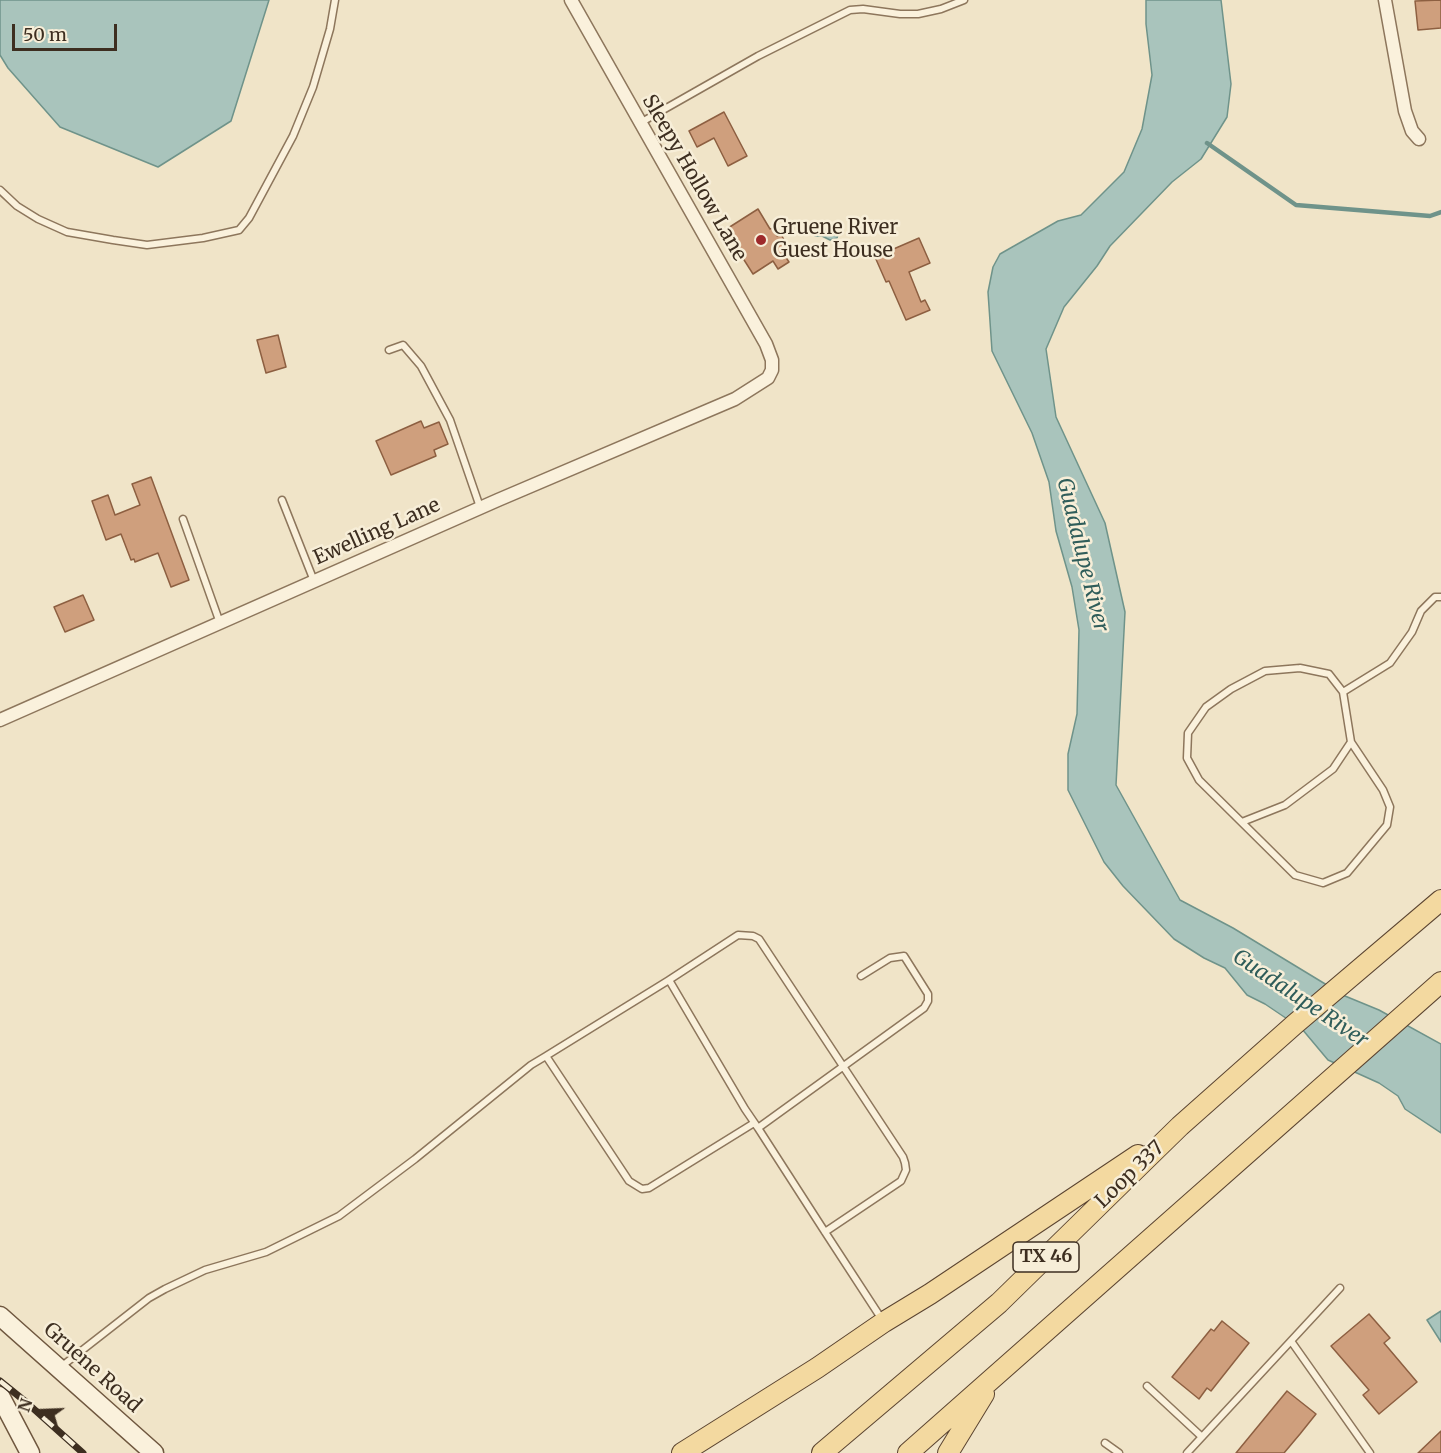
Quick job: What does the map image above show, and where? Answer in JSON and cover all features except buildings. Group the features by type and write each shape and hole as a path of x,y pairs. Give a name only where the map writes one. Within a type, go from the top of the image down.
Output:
{"main road":[{"name":"Loop 337","path":"822,1453 999,1303 1180,1126 1262,1052 1441,900"},
{"name":"TX 46","path":"908,1453 1441,982"},
{"path":"682,1453 930,1294 1180,1126"},
{"path":"948,1453 997,1374"}],"street":[{"name":"Sleepy Hollow Lane","path":"571,0 766,345 772,360 772,370 768,378"},
{"path":"1385,0 1405,111 1412,131 1419,139"},
{"name":"Ewelling Lane","path":"0,720 480,508 735,399 768,378"},
{"name":"Gruene Road","path":"0,1316 154,1453"},
{"path":"0,1396 30,1453"}],"lane":[{"path":"0,190 17,206 48,224 67,232 113,240 147,245 203,238 238,230 249,218 293,136 313,87 330,29 335,0"},
{"path":"640,123 758,56 850,10 918,14 941,9 964,0"},
{"path":"389,350 403,345 421,366 450,420 480,508"},
{"path":"282,500 314,581"},
{"path":"183,519 220,622"},
{"path":"1343,692 1390,663 1412,632 1421,611 1435,597 1441,597"},
{"path":"1300,668 1329,674 1343,692 1351,742 1383,790 1390,807 1387,825 1347,873 1323,883 1295,875 1199,780 1187,758 1188,733 1206,707 1231,689 1265,671 1300,668"},
{"path":"1242,822 1285,805 1333,769 1351,742"},
{"path":"59,1368 149,1298 165,1289 205,1270 266,1252 339,1216 415,1159 531,1065 738,935 753,936 759,939 903,1157 906,1170 901,1181 825,1232"},
{"path":"546,1056 629,1181 642,1189 649,1188 756,1125 924,1008 928,1001 928,994 904,956 890,958 861,976"},
{"path":"669,980 756,1125 884,1322"},
{"path":"1187,1453 1340,1288"},
{"path":"1291,1341 1370,1453"},
{"path":"1147,1386 1202,1437"},
{"path":"1105,1443 1119,1453"}],"water":[{"path":"0,0 269,0 231,121 158,167 60,127 8,68 0,55"},
{"name":"Guadalupe River","path":"1146,0 1221,0 1231,84 1227,117 1201,159 1172,182 1110,246 1064,307 1046,349 1056,417 1105,523 1125,612 1116,785 1180,900 1233,928 1345,996 1379,1010 1441,1044 1441,1133 1405,1109 1398,1096 1379,1083 1328,1060 1302,1029 1265,1004 1247,995 1225,968 1174,939 1123,886 1104,862 1068,790 1068,754 1077,714 1079,630 1072,587 1056,531 1049,482 1032,433 992,351 988,292 993,267 1000,254 1058,221 1081,215 1124,172 1142,129 1152,75 1146,24"},
{"path":"820,228 834,231 838,235 837,238 830,240 822,236 815,236 815,230"},
{"path":"1441,1311 1441,1342 1427,1320"}],"waterway":[{"path":"1207,143 1296,205 1430,216 1441,212"}],"railway":[{"path":"0,1381 83,1453"}],"place":[{"name":"Gruene River Guest House","path":"761,240"}]}
